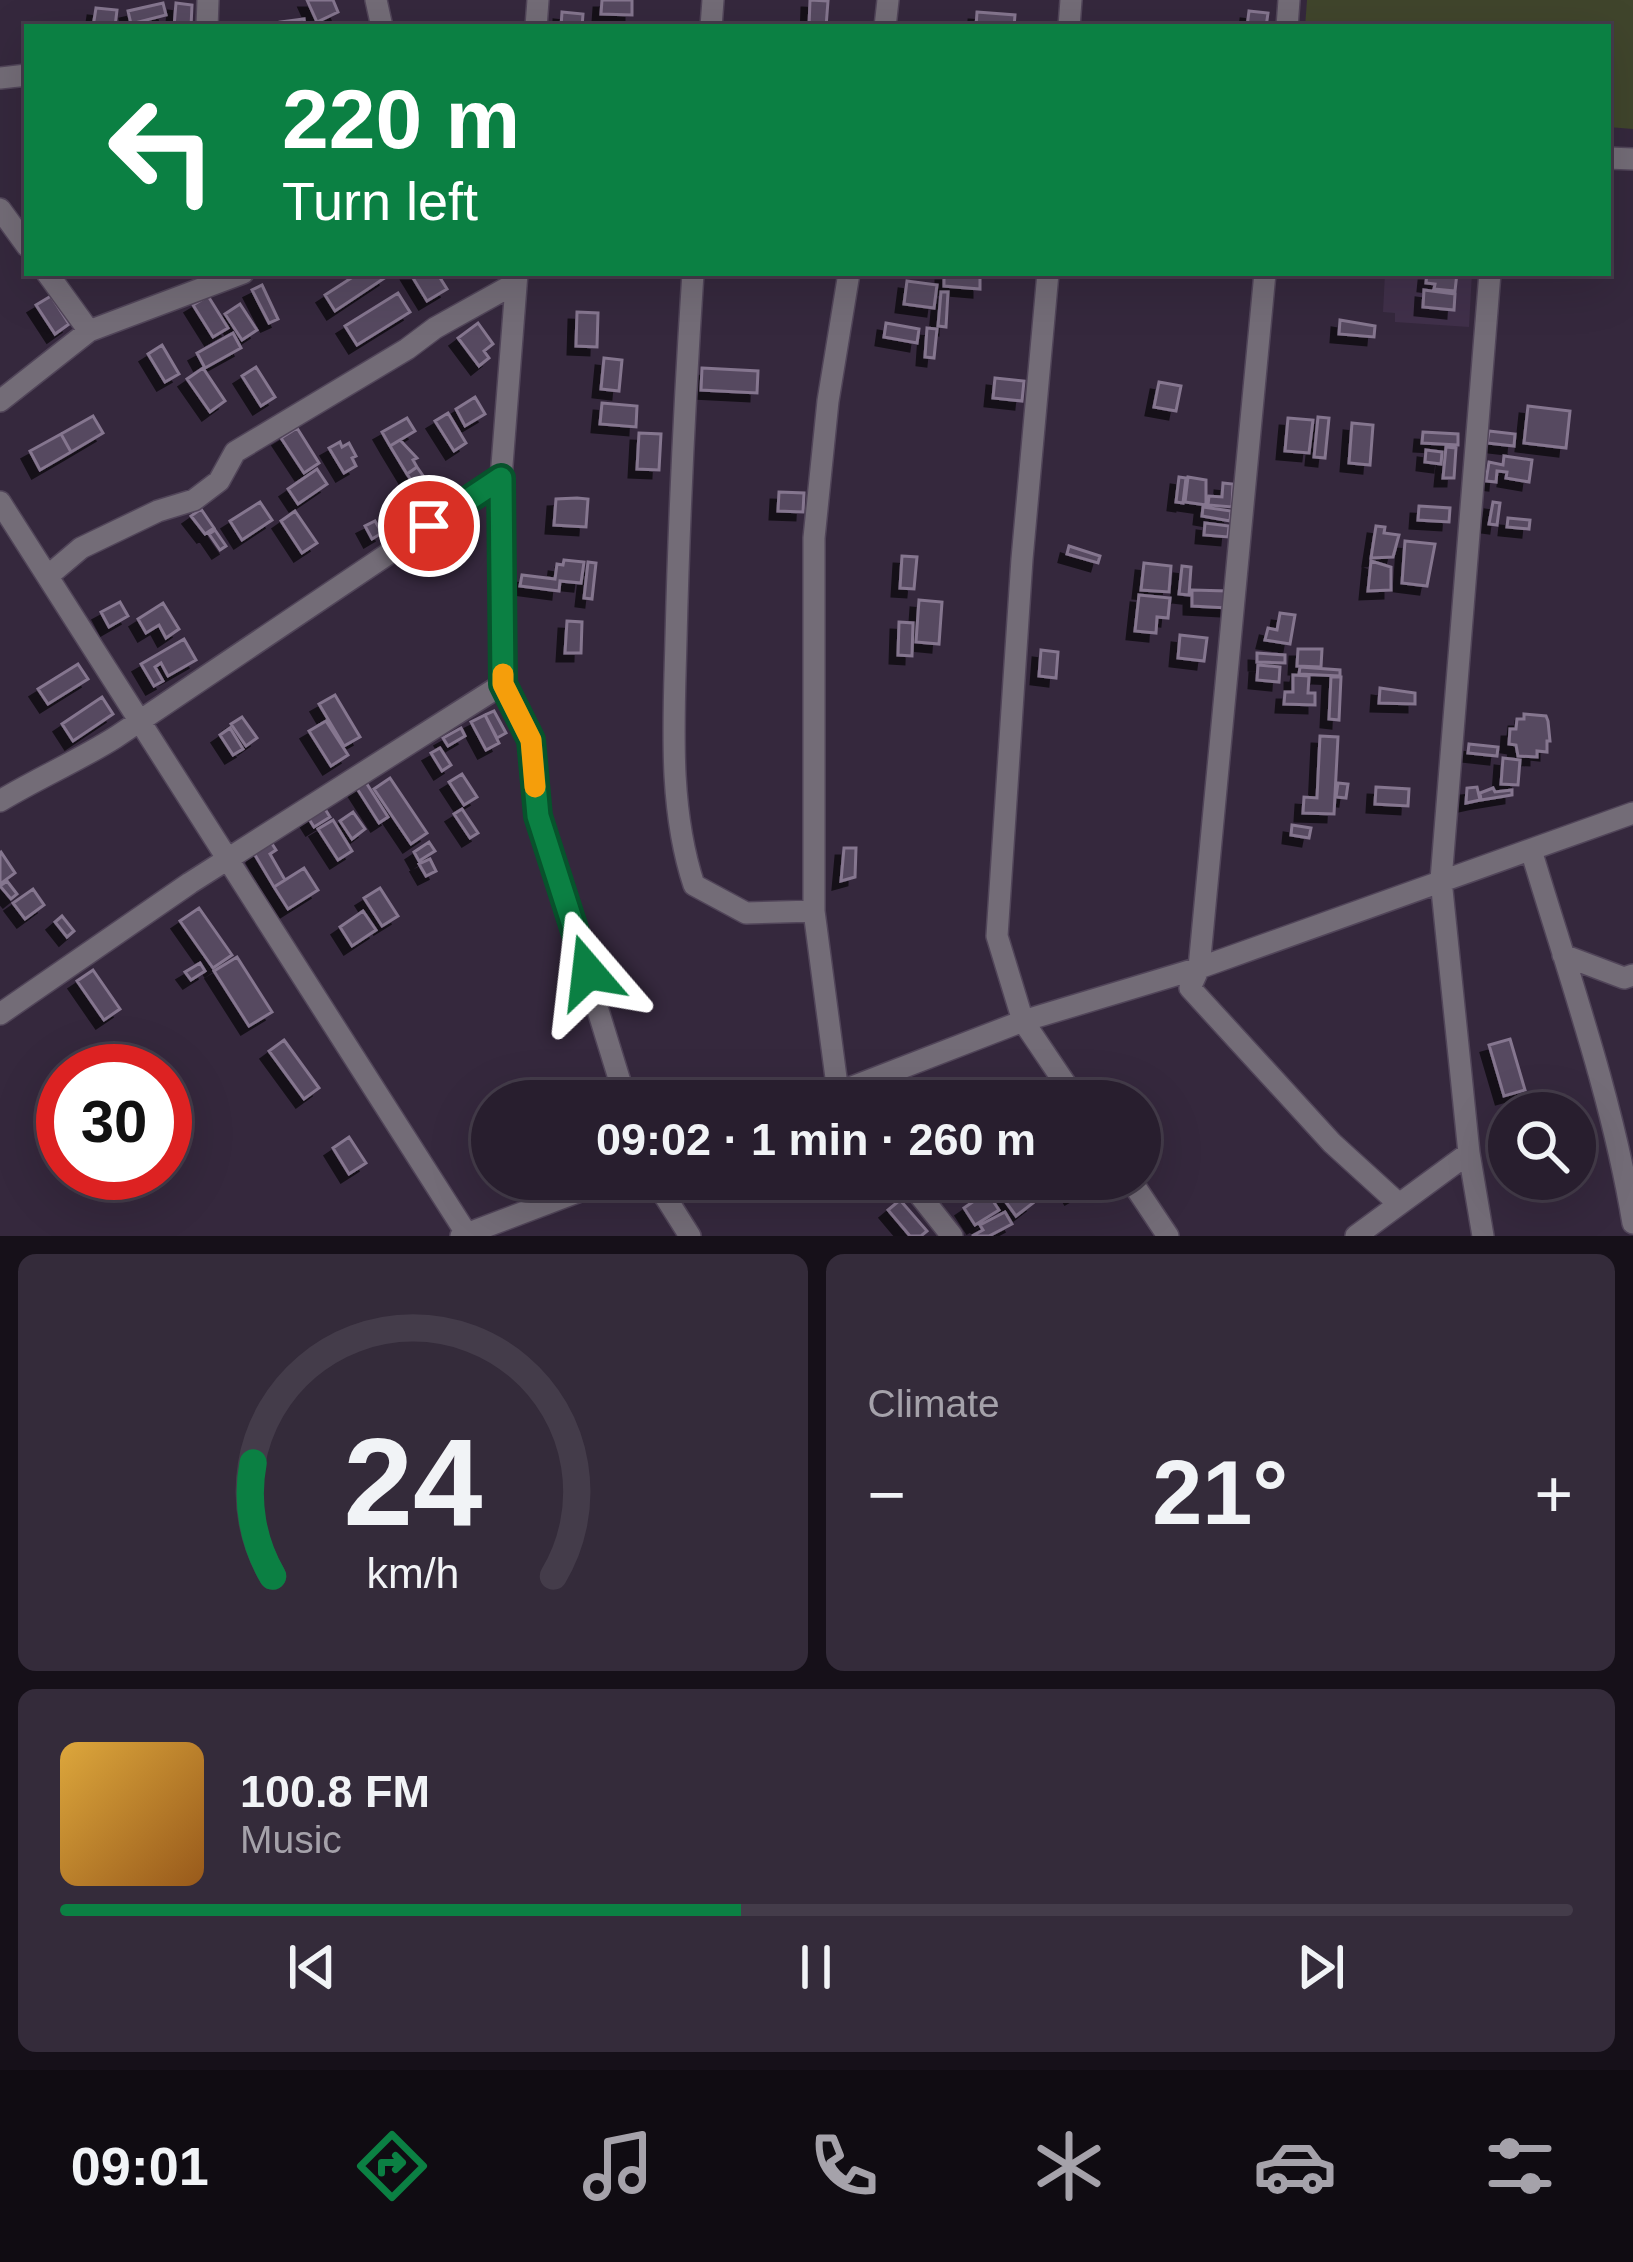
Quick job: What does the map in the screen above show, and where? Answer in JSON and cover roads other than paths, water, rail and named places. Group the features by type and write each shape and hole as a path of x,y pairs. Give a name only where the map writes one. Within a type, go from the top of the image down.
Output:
{"street":[{"path":"0,209 24,242"},
{"path":"48,276 89,332"},
{"path":"0,401 89,332 235,276"},
{"path":"693,276 681,440 674,742 683,854 694,885 746,913 814,911"},
{"path":"839,1080 814,911 814,538 828,401 849,276"},
{"path":"1048,276 1022,559 997,936 1023,1021 1063,1080"},
{"path":"1265,276 1199,968 1190,988 1332,1143 1399,1204"},
{"path":"1483,1236 1469,1153 1441,880 1490,276"},
{"path":"516,278 501,478 503,684 531,740 538,816 620,1080"},
{"path":"48,576 82,548 194,500 219,481 235,452 516,278"},
{"path":"0,801 70,766 501,478"},
{"path":"0,502 466,1235 557,1200"},
{"path":"0,1014 503,684"},
{"path":"882,1080 1023,1021 1199,968 1633,813"},
{"path":"1531,850 1626,1179 1633,1223"},
{"path":"1563,955 1624,978 1633,975"},
{"path":"1356,1236 1469,1153"},
{"path":"667,1200 690,1236"},
{"path":"924,1200 952,1236"},
{"path":"1144,1200 1168,1236"}]}
